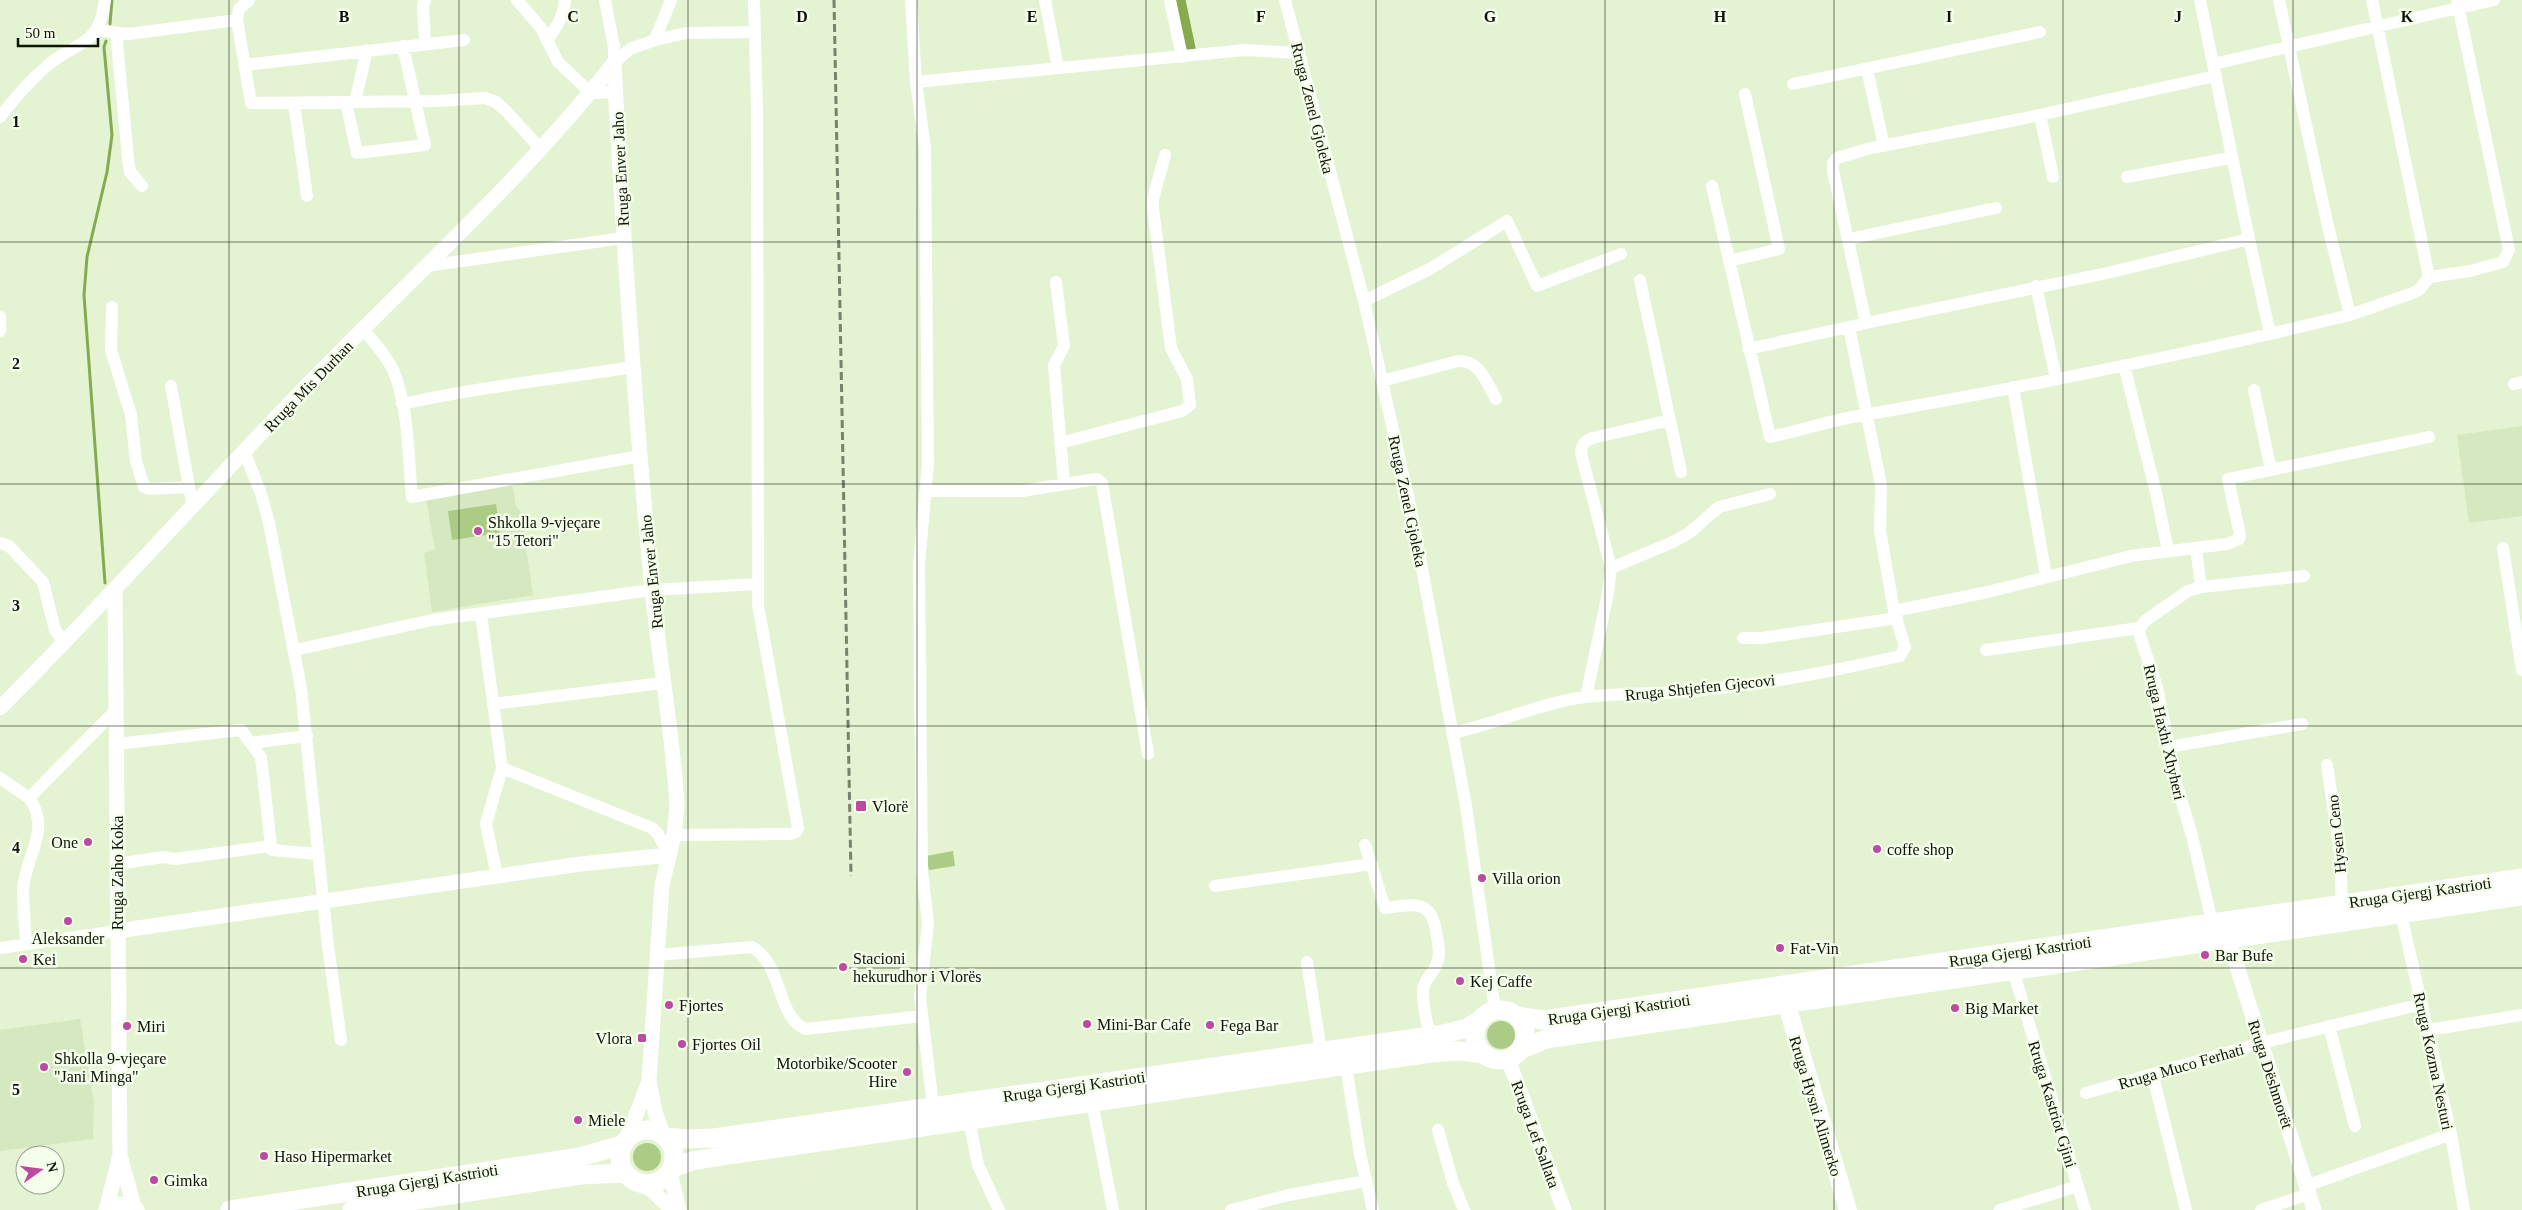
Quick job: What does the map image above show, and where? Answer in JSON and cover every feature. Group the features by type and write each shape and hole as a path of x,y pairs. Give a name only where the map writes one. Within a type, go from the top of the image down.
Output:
{"main road":[{"name":"Rruga Gjergj Kastrioti","path":"1518,1016 1543,1020 2522,878"},
{"name":"Rruga Gjergj Kastrioti","path":"1514,1055 1546,1039 1786,1002 2522,896"},
{"name":"Rruga Hysni Alimerko","path":"1786,1002 1848,1210"},
{"path":"1503,1010 1518,1016 1522,1022 1526,1037 1514,1055 1498,1060 1484,1054 1476,1038 1487,1015 1503,1010"},
{"name":"Rruga Gjergj Kastrioti","path":"664,1136 687,1140 714,1138 1430,1036 1456,1031 1487,1015"},
{"name":"Rruga Gjergj Kastrioti","path":"671,1170 716,1157 1092,1102 1446,1052 1484,1054"},
{"path":"644,1130 664,1136 673,1152 671,1170 661,1181 642,1184 629,1178 624,1173 619,1160 624,1142 644,1130"},
{"name":"Rruga Gjergj Kastrioti","path":"230,1210 580,1157 624,1142"},
{"name":"Rruga Gjergj Kastrioti","path":"352,1210 581,1175 624,1173"},
{"path":"107,1210 120,1206 135,1210"}],"street":[{"path":"0,117 20,92 49,64 76,48 97,30 102,21 105,0"},
{"path":"249,0 239,9 237,20 251,103 414,102 484,98 496,102 540,148"},
{"path":"425,0 423,6 425,44"},
{"path":"517,0 535,20 558,62 591,93 616,92"},
{"path":"547,41 560,22 565,0"},
{"path":"605,0 614,47 614,63"},
{"path":"655,40 671,0"},
{"path":"674,834 791,834 796,832 798,828 758,604 757,111 754,0"},
{"path":"912,0 916,82 925,148 926,491 918,565 922,871 928,923 920,980 922,1016 933,1106"},
{"path":"1045,0 1058,68"},
{"path":"1170,0 1182,57"},
{"path":"2200,0 2230,158 2270,334"},
{"path":"2280,0 2327,222 2350,315"},
{"path":"2372,0 2429,277"},
{"path":"1866,323 1834,164 1843,155 2040,114 2214,70 2290,46 2377,26 2458,4 2494,0"},
{"name":"Rruga Zenel Gjoleka","path":"1286,1 1364,301 1412,514 1454,733 1487,1015"},
{"path":"1712,186 1748,349 1770,437 1869,415 2270,334 2350,315 2419,290 2429,277 2503,262 2509,250 2458,4"},
{"path":"97,30 118,34 237,20"},
{"path":"614,63 630,49 655,40 687,34 755,32"},
{"path":"1793,84 2040,32"},
{"path":"118,34 117,43 129,165 134,179 142,186"},
{"path":"244,65 464,40"},
{"path":"367,50 351,102 357,152 425,145 403,46"},
{"path":"916,82 1245,50 1299,53"},
{"name":"Rruga Enver Jaho","path":"614,63 623,238 640,456 652,590 676,791 674,834 662,885 649,1080"},
{"name":"Rruga Mis Durhan","path":"0,708 115,592 289,403 427,266 540,148 591,93 614,63"},
{"path":"1867,69 1884,146"},
{"path":"1729,261 1779,249 1745,94"},
{"path":"294,103 307,196"},
{"path":"2040,114 2053,177"},
{"path":"1060,443 1182,411 1190,405 1187,379 1171,348 1153,208 1153,199 1165,155"},
{"path":"2127,177 2230,158"},
{"path":"1849,239 1996,208"},
{"path":"1364,301 1430,269 1507,221 1537,286 1621,254"},
{"path":"427,266 623,238"},
{"path":"1748,349 2036,286 2107,273 2249,239"},
{"path":"1640,280 1681,472"},
{"path":"1056,282 1064,346 1054,365 1064,484"},
{"path":"2036,286 2056,378"},
{"path":"112,306 111,350 131,415 136,461 144,488 189,486"},
{"path":"0,317 0,331"},
{"path":"1849,327 1869,415 1881,485 1880,512 1884,557 1896,614"},
{"path":"363,329 383,353 393,370 402,404 412,497 640,456"},
{"path":"1382,381 1419,370 1467,360 1475,364 1496,399"},
{"path":"2124,364 2168,550"},
{"path":"402,404 473,389 523,385 633,367"},
{"path":"171,386 192,508"},
{"path":"2013,387 2046,576"},
{"path":"2254,390 2260,407 2271,470"},
{"path":"1586,697 1610,587 1611,568 1582,457 1582,444 1586,440 1593,438 1670,420"},
{"path":"1743,638 1762,638 1896,614 2046,576 2168,550 2227,544 2239,539 2240,534 2228,479 2429,436"},
{"path":"245,453 261,494 295,650 307,736 323,901 341,1040"},
{"path":"926,491 1022,491 1097,479 1102,483 1148,754"},
{"path":"1611,568 1681,538 1719,507 1770,494"},
{"path":"0,543 9,546 43,582 55,630 65,643"},
{"path":"2196,548 2201,587"},
{"path":"2502,548 2522,670"},
{"path":"1986,650 2139,628 2146,620 2174,599 2201,587 2304,576"},
{"path":"295,650 432,620 652,590 757,584"},
{"name":"Rruga Zaho Koka","path":"115,592 120,1155"},
{"path":"480,614 502,768 486,824 497,876"},
{"name":"Rruga Shtjefen Gjecovi","path":"1454,733 1551,704 1586,697 1714,688 1790,677 1900,656 1905,647 1896,614"},
{"name":"Rruga Haxhi Xhyheri","path":"2139,628 2157,687 2177,788 2192,836 2212,922"},
{"path":"493,704 662,683"},
{"path":"29,798 117,709"},
{"path":"2169,747 2302,724"},
{"path":"117,744 241,730 261,757 272,850 318,854"},
{"path":"251,743 307,736"},
{"name":"Hysen Ceno","path":"2327,765 2340,853 2342,904"},
{"path":"0,948 497,876 669,854 658,834 652,828 502,768"},
{"path":"0,778 29,798 36,807 39,830 23,889 26,944"},
{"path":"1365,844 1385,908 1420,905 1429,910 1434,916 1439,957 1437,965 1424,984 1423,992 1430,1036"},
{"path":"117,864 271,846"},
{"path":"1215,886 1372,864"},
{"name":"Rruga Kozma Nesturi","path":"2401,914 2428,1030 2464,1210"},
{"name":"Rruga Dëshmorët","path":"2228,938 2314,1210"},
{"path":"657,955 752,947 759,951 772,966 790,1015 796,1023 806,1029 922,1016"},
{"path":"1307,962 1321,1051"},
{"name":"Rruga Kastriot Gjini","path":"2013,970 2085,1210"},
{"name":"Rruga Muco Ferhati","path":"2086,1093 2153,1076 2261,1043 2422,1004"},
{"path":"2428,1030 2522,1016"},
{"path":"2329,1026 2354,1126"},
{"name":"Rruga Lef Sallata","path":"1514,1055 1564,1210"},
{"path":"1346,1066 1366,1181 1374,1210"},
{"path":"2153,1076 2186,1210"},
{"path":"649,1080 655,1112 664,1136"},
{"path":"624,1142 638,1113 649,1080"},
{"path":"1092,1102 1113,1210"},
{"path":"969,1120 978,1166 999,1210"},
{"path":"1438,1130 1453,1183 1464,1210"},
{"path":"2261,1210 2450,1134"},
{"path":"107,1210 120,1155"},
{"path":"120,1155 135,1210"},
{"path":"671,1170 679,1210"},
{"path":"1231,1210 1290,1195 1366,1181"},
{"path":"642,1184 654,1192 672,1210"},
{"path":"2000,1210 2078,1186"}],"shaded area":[{"path":"2522,426 2522,516 2469,523 2457,435"},
{"name":"Shkolla 9-vjeçare \"15 Tetori\"","path":"512,484 516,506 521,512 533,595 432,612 424,553 435,550 426,498"},
{"name":"Shkolla 9-vjeçare \"Jani Minga\"","path":"80,1019 94,1103 93,1139 46,1145 15,1145 15,1149 0,1151 0,1030"}],"green space":[{"path":"496,504 500,533 452,540 448,511"},
{"path":"953,851 955,866 929,870 926,856"},
{"path":"1501,1021 1511,1025 1515,1035 1511,1045 1501,1049 1491,1045 1487,1035 1491,1025"},
{"path":"647,1143 657,1147 661,1157 657,1167 647,1171 637,1167 633,1157 637,1147"}],"waterway":[{"path":"110,24 112,0"},
{"path":"1180,0 1190,48"},
{"path":"105,583 84,295 87,257 107,172 112,135 104,47 106,41"}],"railway":[{"path":"834,0 851,876"}],"place":[{"name":"Shkolla 9-vjeçare \"15 Tetori\"","path":"478,531"},
{"name":"Vlorë","path":"861,806"},
{"name":"One","path":"88,842"},
{"name":"coffe shop","path":"1877,849"},
{"name":"Villa orion","path":"1482,878"},
{"name":"Aleksander","path":"68,921"},
{"name":"Fat-Vin","path":"1780,948"},
{"name":"Bar Bufe","path":"2205,955"},
{"name":"Kei","path":"23,959"},
{"name":"Stacioni hekurudhor i Vlorës","path":"843,967"},
{"name":"Kej Caffe","path":"1460,981"},
{"name":"Fjortes","path":"669,1005"},
{"name":"Big Market","path":"1955,1008"},
{"name":"Mini-Bar Cafe","path":"1087,1024"},
{"name":"Fega Bar","path":"1210,1025"},
{"name":"Miri","path":"127,1026"},
{"name":"Vlora","path":"642,1038"},
{"name":"Fjortes Oil","path":"682,1044"},
{"name":"Shkolla 9-vjeçare \"Jani Minga\"","path":"44,1067"},
{"name":"Motorbike/Scooter Hire","path":"907,1072"},
{"name":"Miele","path":"578,1120"},
{"name":"Haso Hipermarket","path":"264,1156"},
{"name":"Gimka","path":"154,1180"}]}
